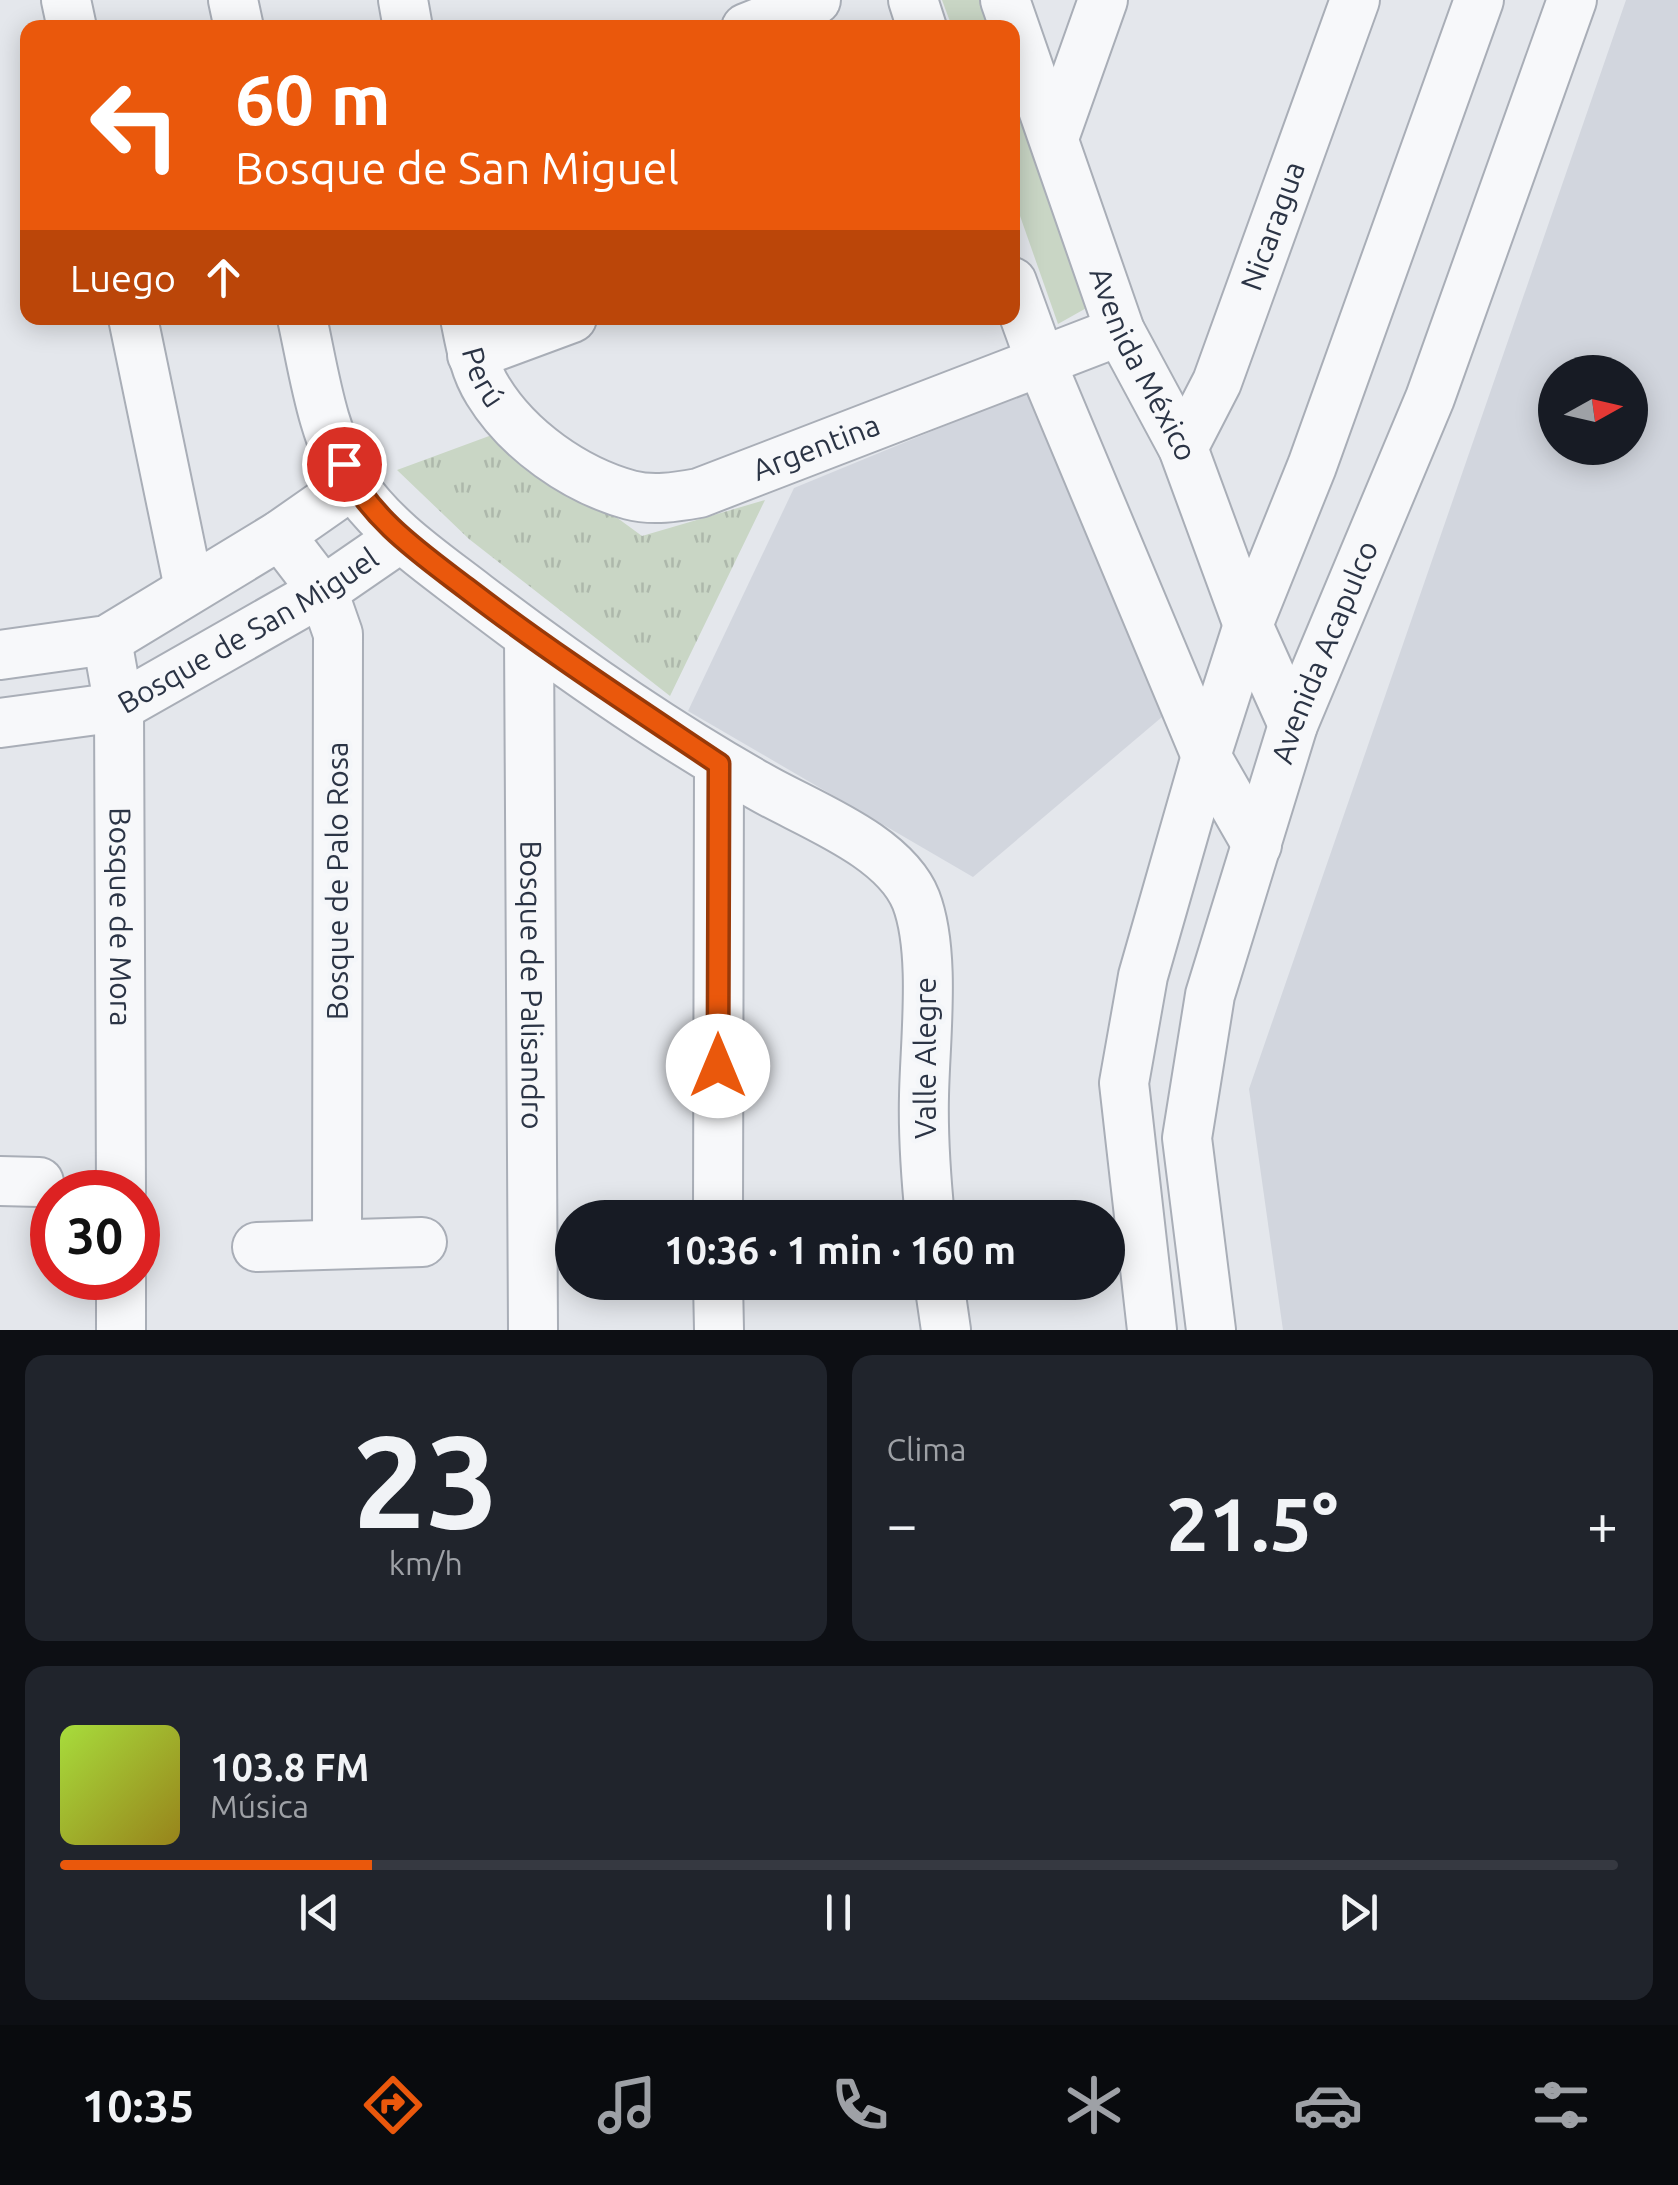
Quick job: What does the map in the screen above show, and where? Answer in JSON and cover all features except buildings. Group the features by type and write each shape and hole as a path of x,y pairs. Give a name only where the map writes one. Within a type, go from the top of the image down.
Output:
{"street":[{"path":"766,20 816,0"},
{"path":"1054,138 1103,0"},
{"name":"Nicaragua","path":"1183,448 1217,382 1355,0"},
{"path":"1152,1330 1124,1083 1143,976 1248,625 1312,466 1478,0"},
{"name":"Avenida Acapulco","path":"1211,1330 1188,1138 1210,995 1293,725 1430,398 1572,0"},
{"name":"Avenida México","path":"1020,42 1120,331 1183,448 1248,625 1293,725"},
{"path":"1020,304 1206,756 1257,845"},
{"path":"134,325 189,588"},
{"path":"304,325 334,444 353,484 400,538"},
{"path":"468,336 532,325"},
{"name":"Argentina","path":"518,431 594,480 630,495 664,499 700,493 1120,331"},
{"name":"Perú","path":"468,336 487,390 518,431"},
{"name":"Bosque de San Miguel","path":"0,655 106,640 280,535 353,484"},
{"name":"Bosque de Palo Rosa","path":"280,535 323,591 338,634 338,1244"},
{"name":"Bosque de San Miguel","path":"0,723 119,707 323,591 400,538 530,636 719,764 872,849 898,872 916,899"},
{"name":"Bosque de Palisandro","path":"530,636 533,1330"},
{"name":"Bosque de Mora","path":"106,640 119,707 120,1170"},
{"path":"718,1200 719,764"},
{"name":"Valle Alegre","path":"916,899 924,936 927,999 924,1102 929,1200"},
{"path":"257,1246 422,1242"},
{"path":"121,1300 121,1330"},
{"path":"718,1300 719,1330"},
{"path":"942,1300 946,1330"}],"shaded area":[{"path":"1626,0 1678,0 1678,1330 1283,1330 1249,1089"},
{"path":"1032,390 1162,717 973,877 688,711 794,488"}],"green space":[{"path":"942,0 996,0 1003,20 949,20"},
{"path":"1020,63 1106,297 1058,324 1020,216"},
{"path":"500,432 642,536 765,500 670,696 469,539 397,470"}],"route":[{"path":"344,464 353,484 400,538 530,636 719,764 718,1066"}]}
